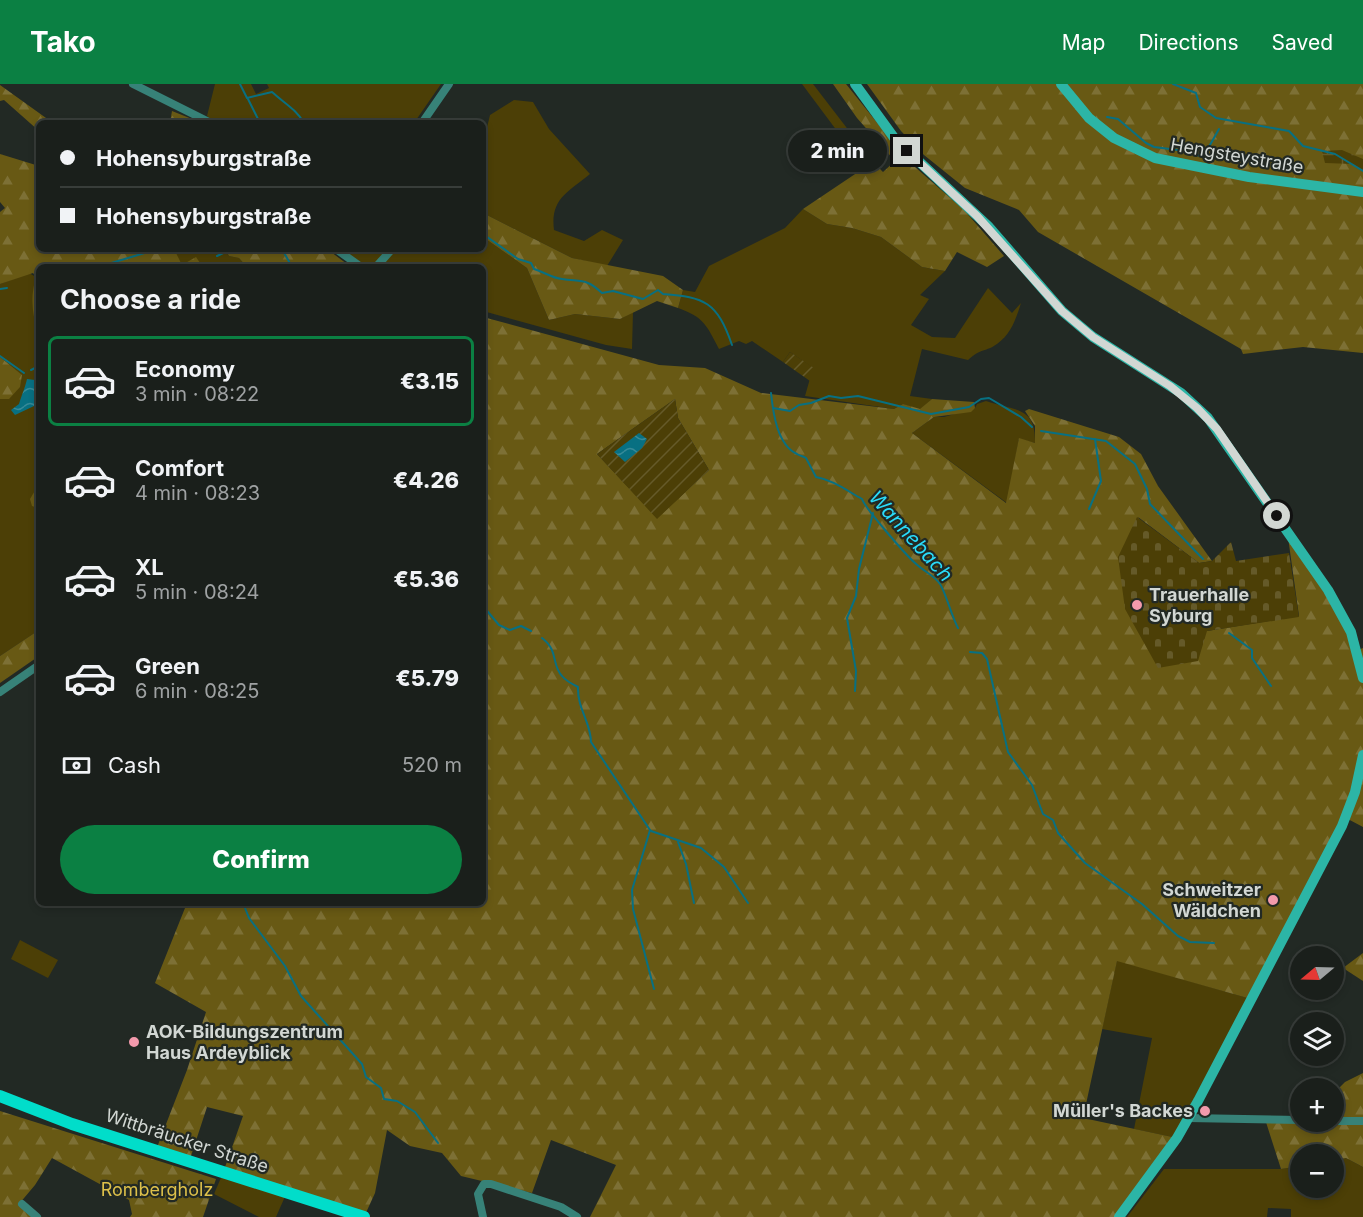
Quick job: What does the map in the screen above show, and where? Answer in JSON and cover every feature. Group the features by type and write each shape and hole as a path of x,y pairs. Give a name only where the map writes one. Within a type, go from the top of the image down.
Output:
{"main road":[{"path":"855,84 895,139 981,219 1062,311 1093,337 1181,393 1208,418 1328,590 1351,632 1363,678"},
{"name":"Hengsteystraße","path":"1061,84 1089,118 1114,138 1155,158 1249,177 1363,192"},
{"path":"1119,1217 1155,1170 1188,1118 1342,826 1355,792 1363,755"},
{"name":"Wittbräucker Straße","path":"0,1096 63,1121 364,1217"}],"street":[{"path":"134,84 205,120"},
{"path":"424,120 448,84"},
{"path":"340,252 357,264"},
{"path":"379,264 389,252"},
{"path":"0,693 36,667"},
{"path":"1188,1118 1290,1120"},
{"path":"1344,1121 1363,1121"},
{"path":"483,1217 478,1194 484,1184 491,1184 561,1207 577,1217"},
{"path":"22,1204 37,1217"}],"green space":[{"path":"215,84 251,84 256,94 269,88 267,84 441,84 416,120 212,120 207,116"},
{"path":"802,84 813,84 873,162 867,166 849,147"},
{"path":"833,84 846,84 907,160 964,210 1004,256 987,267 957,252 945,271 922,267 881,237 852,228 827,224 803,209 873,162 883,172 895,161 857,118"},
{"path":"867,84 1363,84 1363,353 1303,347 1243,354 1241,349 1038,232 1019,210 965,188 924,155 901,131"},
{"path":"0,85 49,120 36,120 36,128 4,100 0,101"},
{"path":"514,100 533,102 549,129 590,174 568,191 558,203 553,219 554,230 584,241 602,230 623,240 607,266 572,258 486,215 486,132 490,115"},
{"path":"172,111 194,120 170,120"},
{"path":"1342,150 1363,159 1363,171 1353,164 1325,163 1322,151"},
{"path":"0,154 36,165 36,252 176,252 182,264 36,264 36,277 33,273 0,284 0,212 5,208 0,202"},
{"path":"803,209 827,224 852,228 881,237 922,267 945,271 920,295 929,299 911,325 932,337 955,338 988,288 1012,313 1021,303 1012,326 997,344 968,360 922,349 910,396 932,399 920,410 903,404 894,409 805,396 813,368 790,352 783,362 752,341 746,344 739,341 719,349 704,323 694,315 678,308 683,290 695,292 709,266 785,228"},
{"path":"486,215 572,258 663,276 683,290 678,308 657,301 620,319 575,314 549,320 527,268 486,239"},
{"path":"486,239 527,268 549,320 575,314 620,319 633,312 632,349 606,345 486,312 486,264 363,264 345,252 486,252"},
{"path":"174,252 226,252 229,256 239,258 244,264 198,264 200,263 181,264"},
{"path":"227,252 331,252 347,264 244,264 239,258 229,256"},
{"path":"196,257 200,263 198,264 184,264"},
{"path":"29,273 36,277 34,299 36,315 36,632 0,656 0,284"},
{"path":"36,277 36,324 33,306"},
{"path":"486,318 659,365 705,368 761,393 894,409 903,404 920,409 932,399 974,402 975,408 971,412 934,417 912,433 1006,503 1019,438 1035,443 1035,426 1025,411 1029,409 1119,437 1141,454 1158,486 1212,561 1199,563 1138,517 1207,631 1299,616 1287,530 1358,650 1363,648 1363,827 1346,818 1251,999 1117,961 1083,1118 1177,1138 1119,1217 590,1217 616,1165 551,1140 532,1193 461,1176 442,1153 410,1146 387,1130 375,1193 364,1217 223,1173 243,1116 207,1107 189,1162 156,1150 187,1070 206,1012 155,983 186,906 486,906","holes":["675,399 678,418 709,470 657,518 597,454"]},
{"path":"790,352 814,368 810,381 783,362"},
{"path":"0,357 22,375 20,387 9,399 0,399"},
{"path":"675,399 678,418 709,470 657,519 597,454"},
{"path":"986,401 1022,412 1032,422 1034,431 1035,443 1019,439 1007,503 912,433 934,417 944,417 975,408 977,404"},
{"path":"36,489 36,507 32,506 30,499"},
{"path":"1137,517 1199,563 1212,561 1231,542 1236,561 1289,553 1299,617 1207,631 1198,661 1158,668 1125,609 1118,557"},
{"path":"36,632 36,658 0,683 0,656"},
{"path":"20,940 58,960 48,978 11,959"},
{"path":"1363,953 1363,981 1344,967"},
{"path":"1117,960 1251,999 1177,1138 1134,1129 1152,1038 1102,1029"},
{"path":"1363,1073 1363,1167 1344,1158 1344,1144 1290,1144 1290,1168 1281,1169 1265,1119 1290,1120 1290,1132 1344,1132 1345,1082"},
{"name":"Rombergholz","path":"0,1111 216,1179 203,1217 130,1217 132,1214 129,1200 52,1158 35,1185 19,1204 33,1217 0,1217"},
{"path":"1344,1158 1363,1167 1363,1217 1291,1217 1291,1209 1268,1208 1267,1217 1127,1217 1164,1169 1290,1168 1290,1198 1344,1198"},
{"path":"223,1173 287,1192 276,1217 259,1217 214,1194"}],"water":[{"path":"27,379 35,380 34,406 15,415 11,410 19,404"},
{"path":"639,433 647,439 642,448 625,462 614,452"}],"waterway":[{"name":"Wannebach","path":"240,84 247,98 272,92 302,120"},
{"path":"1173,84 1196,93 1200,107 1216,118 1289,131 1303,146 1335,154 1363,171"},
{"path":"248,99 258,120"},
{"path":"1107,117 1118,119 1154,147 1186,151 1200,156 1206,152 1219,129"},
{"name":"Wannebach","path":"486,236 518,259 531,263 534,269 558,278 588,283 602,293 613,291 643,299 658,290 663,294 699,300 708,304 721,319 732,345"},
{"path":"108,264 148,252"},
{"path":"217,256 226,252"},
{"path":"284,252 290,264"},
{"path":"0,289 7,288"},
{"path":"0,356 24,373"},
{"path":"31,370 36,368"},
{"name":"Wannebach","path":"771,393 777,427 790,450 806,458 816,477 834,483 862,499 877,521 903,550 940,584 958,628"},
{"path":"773,408 790,411 799,405 829,396 841,398 858,396 931,414 969,407 981,399 989,398 1021,417 1032,427"},
{"path":"1041,431 1106,441 1135,464 1147,489 1150,504 1203,559"},
{"path":"1089,509 1101,481 1095,439"},
{"path":"855,691 856,671 847,618 856,596 859,569 873,513"},
{"path":"486,610 499,625 510,630 521,626 531,631"},
{"path":"1229,633 1252,650 1252,658 1271,686"},
{"path":"542,638 551,648 562,676 578,687 578,695 589,728 591,742 650,830"},
{"name":"Wannebach","path":"970,652 982,653 987,659 1008,752 1032,785 1043,814 1053,820 1058,833 1085,863 1142,904 1178,936 1190,942 1214,943"},
{"path":"650,830 632,890 633,909 654,989"},
{"path":"651,831 701,848 724,867 748,903"},
{"path":"678,842 686,864 694,903"},
{"path":"244,906 249,918 285,966 301,996 362,1064 366,1077 381,1088 384,1099 397,1101 415,1112 438,1143"}],"place":[{"name":"Trauerhalle Syburg","path":"1137,605"},
{"name":"Schweitzer Wäldchen","path":"1273,900"},
{"name":"AOK-Bildungszentrum Haus Ardeyblick","path":"134,1042"},
{"name":"Müller's Backes","path":"1205,1111"}],"route":[{"path":"907,151 989,227 1062,311 1093,337 1181,393 1208,418 1277,516"}]}
